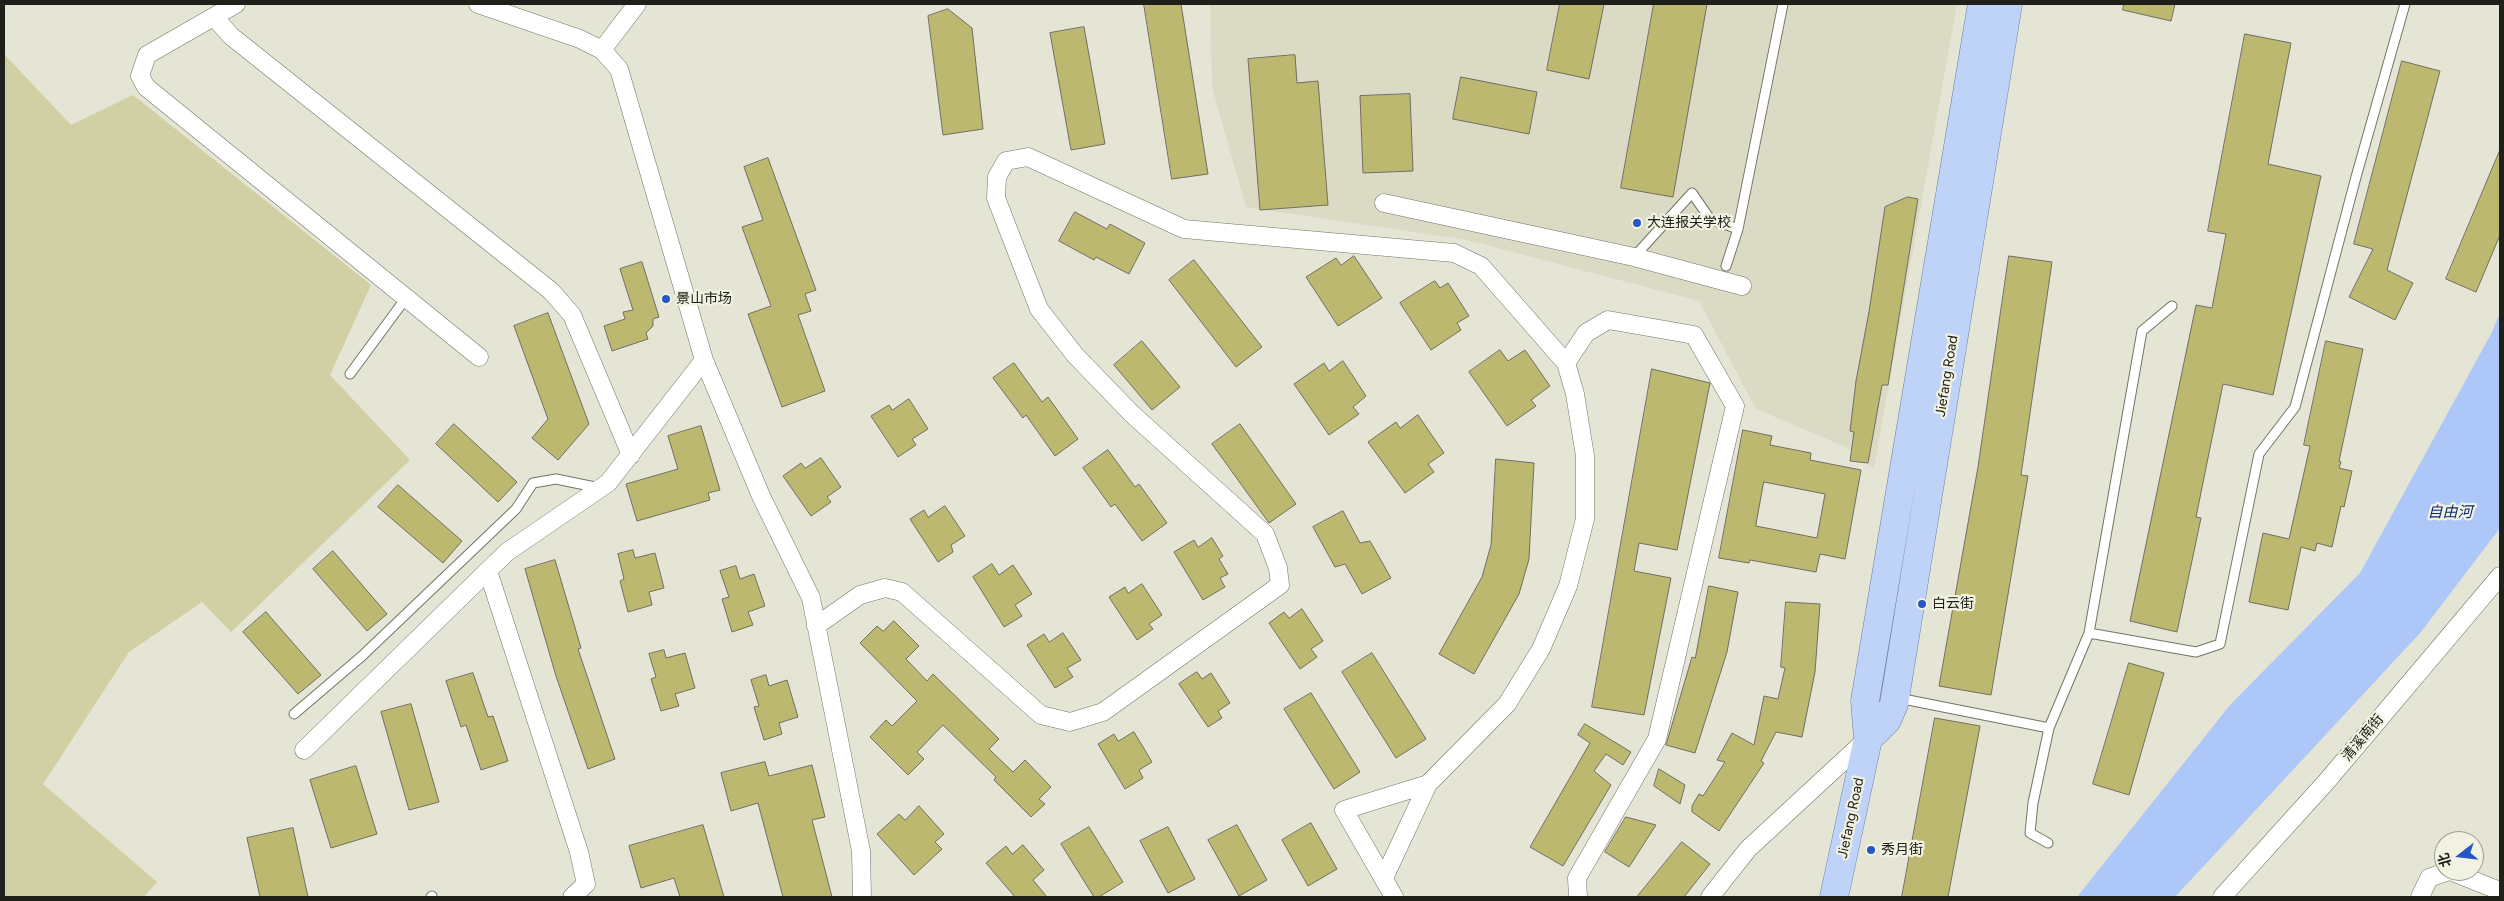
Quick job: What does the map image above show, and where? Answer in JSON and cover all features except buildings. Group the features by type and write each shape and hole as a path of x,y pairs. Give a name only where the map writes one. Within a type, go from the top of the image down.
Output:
{"main road":[{"name":"Jiefang Road","path":"1834,897 1868,739 1865,701 1982,4"},
{"name":"Jiefang Road","path":"1868,739 1887,720 1896,698 2008,4"}],"street":[{"path":"236,4 215,18 147,55 140,76 146,87 480,357"},
{"path":"478,4 580,39 602,50 618,69 704,360 761,496 811,598 861,852 862,897"},
{"path":"602,50 637,4"},
{"path":"215,18 231,36 551,291 572,315 631,455"},
{"path":"816,626 860,595 885,588 902,592 1041,714 1070,722 1103,712 1280,585 1278,568 1265,534 1132,414 1075,355 1039,309 996,198 997,177 1006,160 1028,157 1184,229 1454,253 1481,266 1566,362 1575,394 1585,456 1586,519 1568,586 1542,649 1507,704 1428,784 1384,878"},
{"path":"1384,203 1634,257 1742,286"},
{"path":"1566,362 1586,333 1608,320 1694,335 1735,406 1657,739 1577,878 1578,897"},
{"path":"304,750 507,552 608,483 704,360"},
{"path":"488,571 579,852 586,884 572,897"},
{"name":"清溪南街","path":"2222,897 2327,782 2500,576"},
{"path":"1710,897 1748,850 1868,739"},
{"path":"1394,897 1344,810 1428,784"},
{"path":"2420,897 2429,878 2434,876"},
{"path":"2474,881 2500,891"}],"lane":[{"path":"1726,266 1738,229 1783,4"},
{"path":"2089,633 2196,652 2220,644 2259,454 2295,407 2356,177 2405,4"},
{"path":"1634,257 1692,193 1710,219 1738,229"},
{"path":"350,374 406,298"},
{"path":"2048,843 2030,832 2033,803 2049,728 2089,633 2142,331 2172,306"},
{"path":"294,714 362,656 516,509 533,483 556,479 600,488"},
{"path":"1896,698 2049,728"}],"shaded area":[{"name":"大连报关学校","path":"1210,4 1957,4 1874,468 1852,450 1756,409 1699,301 1467,240 1246,207 1212,87"},
{"path":"4,54 71,125 133,95 371,285 330,375 410,460 231,632 202,602 129,652 43,784 157,882 144,897 4,897"}],"water":[{"name":"自由河","path":"2500,313 2500,528 2421,632 2175,897 2077,897 2230,705 2360,573 2491,334"}],"place":[{"name":"大连报关学校","path":"1637,223"},
{"name":"景山市场","path":"666,299"},
{"name":"白云街","path":"1922,604"},
{"name":"秀月街","path":"1871,850"}]}
